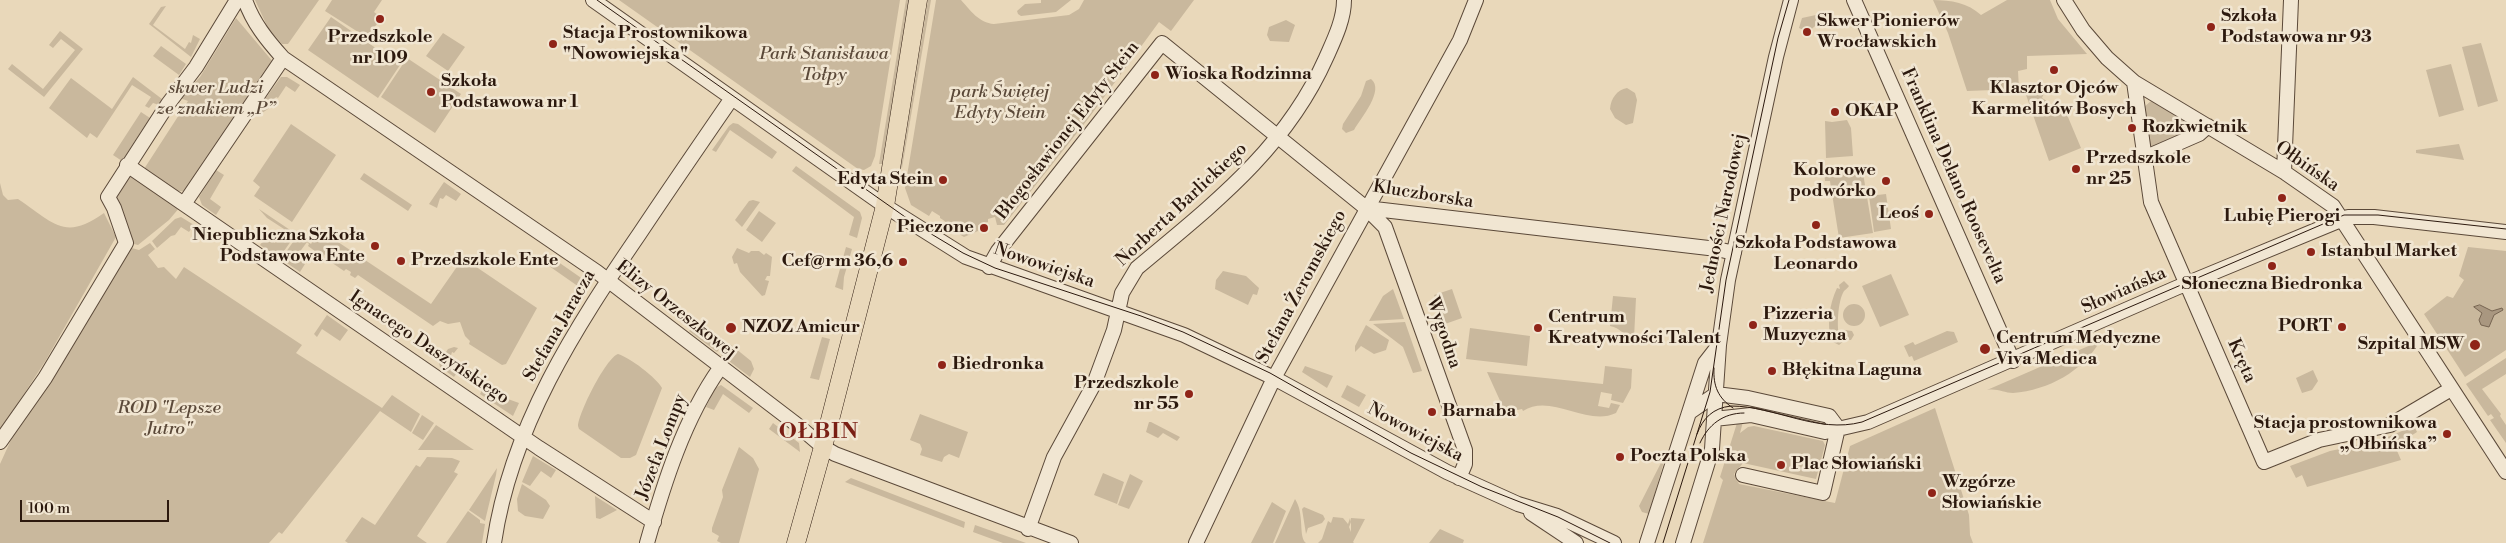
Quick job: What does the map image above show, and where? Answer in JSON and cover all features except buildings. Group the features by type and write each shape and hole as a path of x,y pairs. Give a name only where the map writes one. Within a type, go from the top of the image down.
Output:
{"main road":[{"path":"796,543 823,447 885,206 918,0"}],"street":[{"path":"0,442 45,378 126,243 114,208 108,198 127,165 196,67 237,0"},
{"name":"Elizy Orzeszkowej","path":"245,0 258,28 282,58 450,170 607,281 796,424 823,447 868,468 1028,529 1071,543"},
{"name":"Nowowiejska","path":"593,0 943,245 989,268 1118,310 1184,335 1274,378 1378,437 1458,478 1518,504 1557,516 1614,543"},
{"name":"Norberta Barlickiego","path":"1028,529 1054,457 1094,384 1125,285 1137,268 1224,195 1278,138 1313,87 1334,39 1344,0"},
{"name":"Stefana Żeromskiego","path":"1196,543 1274,378 1460,40 1476,0"},
{"name":"Jedności Narodowej","path":"1683,543 1712,449 1719,345 1734,253 1791,0"},
{"name":"Ołbińska","path":"2064,0 2083,30 2107,58 2134,82 2284,172 2333,206 2506,472"},
{"path":"2284,172 2290,0"},
{"name":"Franklina Delano Roosevelta","path":"1860,2 2013,361"},
{"name":"Kluczborska","path":"1162,43 1366,208 1717,249 1734,253"},
{"name":"Błogosławionej Edyty Stein","path":"989,268 998,251 1162,43"},
{"path":"184,204 282,58"},
{"name":"Kręta","path":"2134,82 2151,202 2264,462 2320,440 2390,425 2451,389"},
{"name":"Stefana Jaracza","path":"494,543 509,476 523,436 556,364 607,281 732,98"},
{"path":"2144,158 2199,134 2208,126"},
{"name":"Ignacego Daszyńskiego","path":"127,165 523,436 654,522"},
{"name":"Wygodna","path":"1366,208 1385,227 1465,450 1465,464 1458,478"},
{"name":"Słowiańska","path":"1714,419 1751,415 1825,432 1854,426 1888,414 2013,361 2340,219 2366,217 2506,232"},
{"name":"Jedności Narodowej","path":"1646,543 1705,364 1719,345"},
{"name":"Józefa Lompy","path":"647,543 684,433 702,395 720,368"},
{"path":"1690,412 1716,394 1754,399 1829,416 1838,428 1823,493 1743,476"},
{"name":"Nowowiejska","path":"1518,504 1576,543"}],"green space":[{"name":"skwer Ludzi ze znakiem „P”","path":"255,0 319,0 288,44 282,44 268,28"},
{"path":"332,0 382,0 374,12 382,18 366,37 325,11"},
{"name":"Park Stanisława Tołpy","path":"619,0 900,0 875,156 871,166 864,170 858,169"},
{"path":"906,0 909,0 882,164 879,164"},
{"path":"928,0 931,0 902,168 901,167"},
{"name":"park Świętej Edyty Stein","path":"936,0 961,0 979,19 994,24 1069,15 1079,9 1084,0 1194,0 1171,31 1159,22 1088,119 1004,225 997,225 995,217 988,219 988,222 978,225 978,231 964,237 932,211 929,216 911,205 905,188"},
{"path":"1041,0 1071,0 1056,12 1021,16 1018,14 1017,11 1025,4 1041,3"},
{"path":"1933,0 1959,3 1981,15 2007,0 2050,0 2058,19 2087,54 2027,56 2027,69 2018,71 2019,89 1967,91 1948,33"},
{"path":"166,6 153,25 185,49 189,42 191,43 193,35 200,39 191,57 149,24 161,7"},
{"path":"1825,13 1827,16 1808,32 1799,28 1802,18"},
{"path":"331,17 400,65 378,98 308,50"},
{"name":"skwer Ludzi ze znakiem „P”","path":"236,18 274,63 189,189 177,191 171,189 144,169 188,101 180,98 200,77"},
{"path":"1286,20 1295,25 1289,42 1270,41 1267,35 1269,27"},
{"path":"60,31 83,49 44,97 8,69 12,64 43,89 75,50 61,39 53,48 49,45"},
{"path":"443,33 465,47 448,71 426,56"},
{"path":"2481,43 2498,101 2478,107 2462,47"},
{"path":"161,46 186,64 179,75 153,56"},
{"path":"407,58 461,94 435,133 381,97"},
{"path":"2451,64 2464,110 2439,117 2426,70"},
{"path":"133,77 162,99 159,105 153,103 149,108 145,106 151,97 132,85 97,138 90,133 87,138 49,108 71,78 112,109"},
{"path":"281,77 287,77 300,85 295,92 286,86 268,109 262,113 257,110"},
{"path":"1371,79 1375,84 1374,97 1354,130 1346,133 1342,129 1343,124 1361,96 1366,81"},
{"path":"1627,88 1635,93 1637,100 1633,123 1626,125 1615,118 1610,109 1615,95"},
{"path":"2049,88 2049,92 2045,91 2042,98 2047,101 2044,106 2055,111 2060,107 2065,110 2081,148 2049,161 2024,89"},
{"path":"2151,101 2197,129 2153,151 2149,148 2144,107"},
{"path":"141,112 150,118 122,161 113,155"},
{"path":"1847,120 1851,128 1853,156 1826,158 1825,121"},
{"path":"733,123 738,124 777,152 772,159 730,130 716,152 712,150"},
{"path":"291,124 336,155 292,222 254,196 260,187 253,181"},
{"path":"2459,144 2464,160 2416,153 2416,150"},
{"path":"796,166 860,212 862,218 857,238 849,235 854,217 792,171"},
{"path":"1862,167 1873,233 1839,238 1830,181 1825,181 1824,171"},
{"path":"216,170 224,175 210,199 221,207 216,215 202,205 199,197"},
{"path":"364,173 412,205 408,211 360,179"},
{"path":"129,177 133,177 180,207 169,220 138,245 130,243 117,203 117,194"},
{"path":"444,182 461,194 456,201 446,195 443,199 440,198 437,208 429,204"},
{"path":"0,183 3,195 8,200 18,199 59,226 79,226 90,222 104,213 116,237 46,360 0,431"},
{"path":"1886,194 1891,229 1874,232 1869,196"},
{"path":"749,201 760,202 742,227 735,220"},
{"path":"259,209 296,234 279,258 260,245 266,237 275,243 284,229 267,218"},
{"path":"759,211 776,223 762,242 746,230"},
{"path":"181,217 194,225 189,232 181,227 175,235 171,236 157,248 152,241 175,219"},
{"path":"320,230 431,304 463,258 537,308 506,364 502,365 469,344 470,341 465,336 460,322 448,324 440,321 433,326 358,275 355,278 350,275 351,272 346,269 344,271 328,260 330,258 325,254 323,257 308,246 307,242 296,257 305,264 300,272 281,259 298,235 311,244"},
{"name":"ROD \"Lepsze Jutro\"","path":"150,243 155,249 148,255 158,268 164,267 176,279 184,267 302,345 296,353 382,408 392,395 420,414 411,432 380,411 282,534 279,532 269,543 0,543 0,464 15,431 84,327 83,325 128,247 139,250"},
{"path":"846,247 852,249 844,277 843,290 835,287"},
{"name":"Szpital MSW","path":"2468,247 2506,251 2506,350 2465,377 2424,314 2447,296 2453,298 2464,280 2459,276"},
{"path":"737,248 749,253 751,251 759,251 764,255 766,253 772,257 770,276 767,276 765,280 769,281 765,295 762,296 740,272 737,263 734,264 732,257"},
{"path":"554,259 587,282 582,289 549,266"},
{"path":"1223,271 1246,276 1259,288 1257,295 1253,294 1248,305 1215,289 1216,280"},
{"path":"1891,274 1909,315 1880,327 1862,286"},
{"path":"1844,281 1849,286 1842,295 1839,307 1840,340 1845,330 1852,331 1854,335 1851,340 1845,340 1839,345 1831,341 1829,328 1830,314 1837,288 1840,289 1839,285"},
{"path":"1393,289 1404,319 1369,321 1383,296"},
{"path":"1452,289 1462,318 1445,324 1434,295"},
{"path":"1613,296 1636,298 1634,338 1610,326"},
{"path":"1854,304 1862,307 1865,315 1862,323 1854,326 1846,323 1843,315 1846,307"},
{"path":"327,315 348,330 340,341 322,329 317,337 314,334"},
{"path":"1405,322 1422,371 1413,373 1403,347 1373,324"},
{"path":"697,324 702,324 725,341 717,352 689,331"},
{"path":"1366,325 1389,340 1386,350 1374,354 1361,346 1355,352 1355,346"},
{"path":"1470,328 1530,336 1527,366 1466,359"},
{"path":"1947,331 1954,332 1958,342 1914,361 1912,356 1909,357 1904,346 1913,342 1915,345"},
{"path":"822,337 830,339 819,380 810,378"},
{"path":"2100,341 2093,352 2074,370 2052,383 2039,388 2013,393 1987,390"},
{"path":"730,344 751,361 754,369 750,377 721,355"},
{"path":"458,348 454,353 452,352 449,362 459,370 454,377 440,367 439,363 448,349"},
{"path":"618,354 642,368 662,388 636,455 630,458 621,458 579,429 578,426 583,409 600,375"},
{"path":"2506,358 2506,374 2482,389 2501,414 2500,416 2506,425 2506,443 2490,420 2494,418 2491,414 2488,416 2466,384"},
{"path":"1305,366 1333,376 1327,388 1302,372"},
{"path":"1605,366 1632,369 1631,388 1623,403 1611,400 1612,394 1601,392 1598,406 1609,408 1611,403 1620,405 1616,413 1605,416 1581,414 1557,407 1545,406 1534,406 1523,411 1522,409 1508,412 1502,405 1487,372 1603,384"},
{"path":"2313,370 2318,381 2312,390 2302,393 2296,378"},
{"path":"721,385 753,408 749,413 723,394 714,410 706,407 715,388"},
{"path":"1347,385 1366,395 1359,407 1341,397"},
{"path":"484,387 494,394 519,403 513,416 480,394"},
{"path":"1935,408 1969,515 1970,535 1973,543 1703,543 1723,480 1720,477 1737,423 1743,422 1740,433 1748,427 1754,426 1823,441 1825,445 1816,479 1743,463 1734,474 1739,484 1835,503 1850,446"},
{"path":"920,414 968,432 959,458 949,454 944,457 942,462 920,455 922,449 920,444 910,440"},
{"path":"422,415 434,423 423,440 412,433"},
{"path":"1149,422 1180,437 1177,441 1163,433 1158,438 1146,432"},
{"path":"773,423 799,443 800,452 769,429"},
{"path":"436,425 474,450 418,450"},
{"path":"2414,426 2417,432 2395,446 2401,460 2307,487 2302,475 2296,478 2290,466 2330,451 2378,441"},
{"path":"739,447 753,458 759,469 739,543 721,543 717,541 719,536 712,532 712,528 723,497 722,490"},
{"path":"1667,451 1649,514 1642,512 1639,506"},
{"path":"533,456 556,470 551,478 541,471 530,486 522,482"},
{"path":"427,457 452,458 460,461 454,472 458,474 417,536 427,543 348,543 345,541 362,517 375,525 416,465 420,467"},
{"path":"497,468 496,475 485,521 469,510"},
{"path":"1103,473 1124,482 1117,504 1094,495"},
{"path":"1130,474 1143,481 1129,509 1118,505"},
{"path":"851,478 965,522 964,528 845,482"},
{"path":"522,484 546,500 550,506 543,519 525,516 518,511 517,499"},
{"path":"595,496 617,510 600,519 596,518"},
{"path":"1295,499 1300,511 1302,536 1306,543 1275,543"},
{"path":"1272,502 1286,511 1273,543 1251,543"},
{"path":"1304,507 1323,515 1325,519 1322,523 1308,528 1306,534 1302,509"},
{"path":"468,511 480,520 480,523 485,524 482,543 446,543"},
{"path":"1333,517 1343,518 1348,524 1350,518 1351,522 1351,518 1365,519 1354,543 1318,543 1322,539 1328,521 1331,523"},
{"path":"975,525 1026,543 1003,543 973,532"},
{"path":"1440,529 1464,540 1463,543 1429,543"}],"shaded area":[{"path":"2480,305 2492,311 2502,308 2503,310 2494,315 2489,327 2481,325 2479,320 2482,313 2474,307"}],"tram line":[{"path":"597,0 918,226 963,253 995,268 1141,316 1183,332 1270,373 1411,453 1482,487 1558,517 1610,543"},
{"path":"1663,543 1710,392 1726,280 1778,38 1789,0"},
{"path":"1697,434 1702,423 1710,415 1719,409 1731,406 1764,410 1829,425 1862,422 2344,215 2378,215 2506,229"},
{"path":"1714,368 1714,380 1720,396 1733,408"},
{"path":"1700,443 1707,431 1717,421 1729,415 1744,413"}],"place":[{"name":"Przedszkole nr 109","path":"380,19"},
{"name":"Szkoła Podstawowa nr 93","path":"2211,27"},
{"name":"Skwer Pionierów Wrocławskich","path":"1807,32"},
{"name":"Stacja Prostownikowa \"Nowowiejska\"","path":"553,44"},
{"name":"Klasztor Ojców Karmelitów Bosych","path":"2054,70"},
{"name":"Wioska Rodzinna","path":"1155,75"},
{"name":"Szkoła Podstawowa nr 1","path":"431,92"},
{"name":"OKAP","path":"1835,112"},
{"name":"Rozkwietnik","path":"2132,128"},
{"name":"Przedszkole nr 25","path":"2076,169"},
{"name":"Edyta Stein","path":"943,180"},
{"name":"Kolorowe podwórko","path":"1886,181"},
{"name":"Lubię Pierogi","path":"2282,198"},
{"name":"Leoś","path":"1929,214"},
{"name":"Szkoła Podstawowa Leonardo","path":"1816,225"},
{"name":"Pieczone","path":"984,228"},
{"name":"Niepubliczna Szkoła Podstawowa Ente","path":"375,246"},
{"name":"Istanbul Market","path":"2311,252"},
{"name":"Przedszkole Ente","path":"401,261"},
{"name":"Cef@rm 36,6","path":"903,262"},
{"name":"Słoneczna Biedronka","path":"2272,266"},
{"name":"Pizzeria Muzyczna","path":"1753,325"},
{"name":"PORT","path":"2342,327"},
{"name":"NZOZ Amicur","path":"731,328"},
{"name":"Centrum Kreatywności Talent","path":"1538,328"},
{"name":"Szpital MSW","path":"2475,345"},
{"name":"Centrum Medyczne Viva Medica","path":"1985,349"},
{"name":"Biedronka","path":"942,365"},
{"name":"Błękitna Laguna","path":"1772,371"},
{"name":"Przedszkole nr 55","path":"1189,394"},
{"name":"Barnaba","path":"1432,412"},
{"name":"Stacja prostownikowa „Ołbińska”","path":"2447,434"},
{"name":"Poczta Polska","path":"1620,457"},
{"name":"Plac Słowiański","path":"1781,465"},
{"name":"Wzgórze Słowiańskie","path":"1932,493"}],"district":[{"name":"OŁBIN","path":"819,433"}]}
